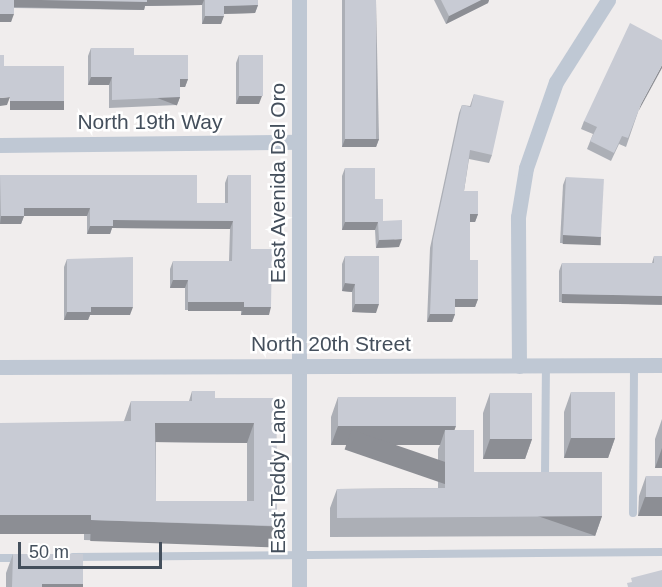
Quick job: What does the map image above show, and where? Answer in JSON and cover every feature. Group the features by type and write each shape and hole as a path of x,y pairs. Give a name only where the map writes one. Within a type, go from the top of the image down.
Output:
{"street":[{"name":"East Avenida Del Oro","path":"298,365 299,0"},
{"path":"519,366 518,217 526,168 556,82 607,0"},
{"name":"North 19th Way","path":"0,145 300,142"},
{"name":"North 20th Street","path":"0,366 662,364"},
{"name":"East Teddy Lane","path":"298,365 299,587"}],"lane":[{"path":"633,513 634,365"},
{"path":"545,476 546,366"},
{"path":"60,557 662,552"},
{"path":"0,558 24,558"}],"building":[{"path":"0,0 14,0 14,14 0,14"},
{"path":"41,0 147,0 147,2"},
{"path":"205,0 258,0 258,5 224,6 224,16 205,16"},
{"path":"345,0 376,0 376,139 345,139"},
{"path":"441,0 481,0 449,16"},
{"path":"630,23 662,40 662,65 641,104 628,138 622,136 614,153 590,141 597,127 584,121"},
{"path":"91,48 134,48 134,55 188,55 188,79 180,79 180,97 112,100 112,77 91,77"},
{"path":"0,55 4,55 4,66 64,66 64,101 10,101 10,97 0,98"},
{"path":"239,55 263,55 263,96 239,96"},
{"path":"474,94 504,101 492,155 470,150 464,191 478,191 478,214 470,214 470,260 478,260 478,299 455,299 455,314 430,314 433,240 462,105 471,107"},
{"path":"345,168 375,168 375,199 383,199 383,221 402,220 402,239 379,240 378,222 345,222"},
{"path":"0,175 197,175 197,203 228,203 228,175 251,175 251,249 272,249 271,307 244,307 244,302 188,302 188,280 173,280 173,261 232,261 233,221 113,220 113,226 90,226 90,208 24,208 24,216 1,216"},
{"path":"566,177 604,179 601,237 563,235"},
{"path":"345,256 379,256 379,304 355,304 355,284 345,283"},
{"path":"654,256 662,256 662,296 562,294 562,263 654,263"},
{"path":"133,257 133,307 91,307 91,312 67,312 67,259"},
{"path":"192,391 215,391 215,398 276,398 277,526 91,520 91,515 0,515 0,423 131,421 131,401 192,401","holes":["155,423 254,423 254,501 156,501"]},
{"path":"571,392 615,392 615,438 571,438"},
{"path":"490,393 532,393 532,439 490,439"},
{"path":"338,397 456,397 456,426 338,426"},
{"path":"445,430 474,430 474,472 602,472 602,516 337,518 337,489 445,488"},
{"path":"646,476 662,476 662,497 646,497"},
{"path":"13,554 83,554 83,584 12,587"},
{"path":"662,570 662,587 628,587 627,583 632,582 631,578"}]}
